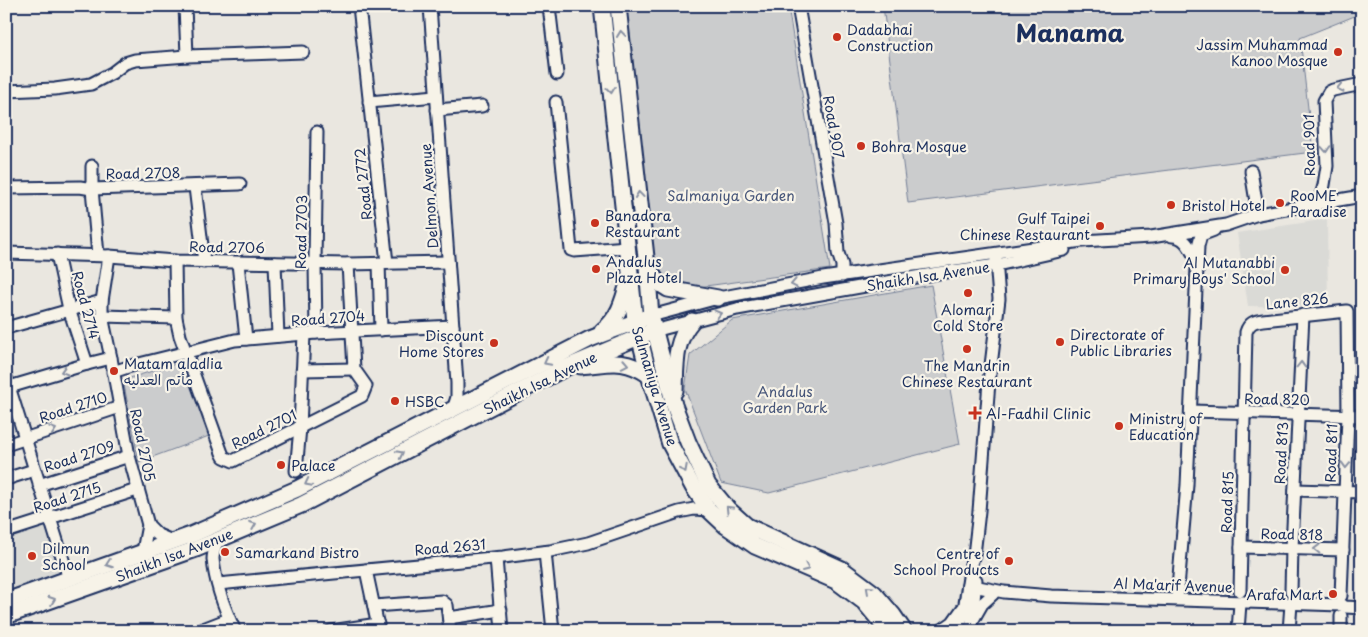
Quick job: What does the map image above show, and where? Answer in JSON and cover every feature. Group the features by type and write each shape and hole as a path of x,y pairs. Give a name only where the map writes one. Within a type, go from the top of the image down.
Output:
{"main road":[{"name":"Salmaniya Avenue","path":"602,6 635,320 648,327 688,442 708,485 728,509 754,530 842,569 858,580 874,593 900,629"},
{"name":"Salmaniya Avenue","path":"618,6 647,266 649,374 670,444 693,487 709,510 734,533 755,546 836,581 864,602 880,620 900,629"},
{"path":"647,266 657,282 668,289 718,298"},
{"path":"590,339 611,325 624,298 630,272"},
{"name":"Shaikh Isa Avenue","path":"6,601 191,535 297,489 482,396 590,339 635,320"},
{"path":"674,405 677,352 686,328 692,321"},
{"name":"Shaikh Isa Avenue","path":"6,616 202,546 301,505 648,327"},
{"path":"565,368 620,363 630,364 649,374"},
{"path":"944,631 954,624 969,621"}],"street":[{"path":"185,6 187,56"},
{"name":"Road 2772","path":"359,6 383,263"},
{"name":"Delmon Avenue","path":"430,6 457,383 457,398 453,410"},
{"path":"548,6 557,74"},
{"name":"Road 907","path":"798,6 836,223 842,276"},
{"path":"6,91 54,89 90,84 112,73 126,63 135,60 187,56 303,52"},
{"name":"Road 901","path":"1319,202 1328,166 1324,101 1329,92 1333,90 1362,84"},
{"path":"369,102 436,96"},
{"path":"556,102 571,250 628,247"},
{"path":"438,110 482,106"},
{"name":"Road 2703","path":"316,332 317,132"},
{"name":"Road 2708","path":"92,166 92,189 104,255"},
{"path":"1251,171 1258,214"},
{"name":"Road 2708","path":"6,188 80,187 92,189 240,184"},
{"name":"Road 2708","path":"195,187 204,262"},
{"name":"Shaikh Isa Avenue","path":"648,327 692,321 737,309 929,275 993,259 1101,239 1147,238 1230,223 1258,214 1319,202 1362,196"},
{"name":"Shaikh Isa Avenue","path":"1132,237 1149,230 1221,219 1230,223"},
{"path":"1177,599 1187,485 1197,261 1201,235 1230,223"},
{"path":"1163,235 1177,236 1184,240 1197,261"},
{"name":"Shaikh Isa Avenue","path":"648,327 718,298 823,278 993,259 1020,259 1092,244 1101,239"},
{"name":"Road 2706","path":"6,253 104,255 174,261 238,263 348,264 448,262"},
{"name":"Road 2714","path":"57,254 69,309 86,364"},
{"path":"823,278 832,268 838,254"},
{"name":"Road 2705","path":"104,255 102,316 112,358 129,456 148,526 143,551"},
{"path":"993,259 999,299"},
{"path":"993,259 995,326"},
{"path":"969,621 971,589 976,563 974,555 995,326 1005,273 1011,264 1020,259"},
{"path":"174,261 176,318 185,352"},
{"name":"Road 2704","path":"275,262 278,336"},
{"path":"238,263 246,339"},
{"name":"Road 2704","path":"381,330 383,263"},
{"name":"Road 2701","path":"185,352 224,457 233,461 362,396 366,386 354,369 348,264"},
{"path":"778,303 793,296 830,288 838,283 842,276"},
{"path":"6,328 102,301"},
{"name":"Lane 826","path":"1245,413 1246,332 1248,326 1263,320 1347,311"},
{"name":"Road 811","path":"1341,631 1348,416 1347,311"},
{"name":"Road 813","path":"1291,592 1303,315"},
{"path":"102,316 176,318"},
{"name":"Road 2704","path":"114,372 185,352 246,339 316,332 453,326"},
{"path":"296,471 304,334"},
{"path":"7,384 112,358"},
{"path":"302,370 354,369"},
{"path":"457,383 467,392 482,396"},
{"name":"Road 2709","path":"7,384 69,579"},
{"name":"Road 2710","path":"6,444 120,407"},
{"name":"Road 820","path":"1191,411 1362,416"},
{"name":"Road 815","path":"1238,631 1245,413"},
{"name":"Road 2709","path":"39,485 129,456"},
{"name":"Road 2709","path":"6,479 34,470"},
{"path":"679,512 688,504 693,487"},
{"name":"Road 2715","path":"6,532 137,490"},
{"path":"1295,490 1362,492"},
{"name":"Road 2631","path":"218,584 545,552 588,543 679,512 694,509 709,510"},
{"path":"148,526 158,536 172,541"},
{"path":"217,540 213,558 218,584 229,619 235,631"},
{"path":"202,546 213,558"},
{"name":"Road 818","path":"1241,547 1343,550"},
{"path":"545,552 553,631"},
{"path":"496,558 502,631"},
{"path":"331,631 378,627 366,570"},
{"name":"Al Ma'arif Avenue","path":"971,589 999,593 1085,598 1177,599 1240,597 1291,604 1362,608"},
{"path":"958,631 969,621 982,604 999,593"},
{"path":"374,606 442,601 447,605 450,631"},
{"name":"Al Ma'arif Avenue","path":"1341,606 1345,602 1362,602"},
{"path":"1290,631 1291,604"},
{"path":"449,618 500,610"},
{"path":"198,631 229,619"}],"shaded area":[{"name":"Al Mutanabbi Primary Boys' School","path":"1327,219 1328,307 1248,306 1237,233"},
{"name":"Dilmun School","path":"47,524 62,574 6,594 6,538"}],"green space":[{"name":"Salmaniya Garden","path":"623,6 788,6 830,269 691,288 661,279 652,259"},
{"path":"883,6 1362,6 1362,13 1300,38 1313,152 908,203"},
{"name":"Andalus Garden Park","path":"931,285 960,444 769,493 721,483 685,389 690,355 732,320"},
{"path":"179,363 185,365 209,436 139,462 123,380"}],"place":[{"name":"Dadabhai Construction","path":"837,37"},
{"name":"Jassim Muhammad Kanoo Mosque","path":"1338,52"},
{"name":"Bohra Mosque","path":"861,146"},
{"name":"RooME Paradise","path":"1280,203"},
{"name":"Bristol Hotel","path":"1171,205"},
{"name":"Banadora Restaurant","path":"595,223"},
{"name":"Gulf Taipei Chinese Restaurant","path":"1100,226"},
{"name":"Andalus Plaza Hotel","path":"596,269"},
{"name":"Al Mutanabbi Primary Boys' School","path":"1285,270"},
{"name":"Alomari Cold Store","path":"968,293"},
{"name":"Directorate of Public Libraries","path":"1060,342"},
{"name":"Discount Home Stores","path":"494,343"},
{"name":"The Mandrin Chinese Restaurant","path":"967,349"},
{"name":"Matam aladlia مأتم العدليه","path":"114,371"},
{"name":"HSBC","path":"395,401"},
{"name":"Al-Fadhil Clinic","path":"975,413"},
{"name":"Ministry of Education","path":"1119,426"},
{"name":"Palace","path":"281,465"},
{"name":"Samarkand Bistro","path":"225,552"},
{"name":"Dilmun School","path":"32,556"},
{"name":"Centre of School Products","path":"1009,561"},
{"name":"Arafa Mart","path":"1333,594"}],"district":[{"name":"Manama","path":"1070,32"}]}
